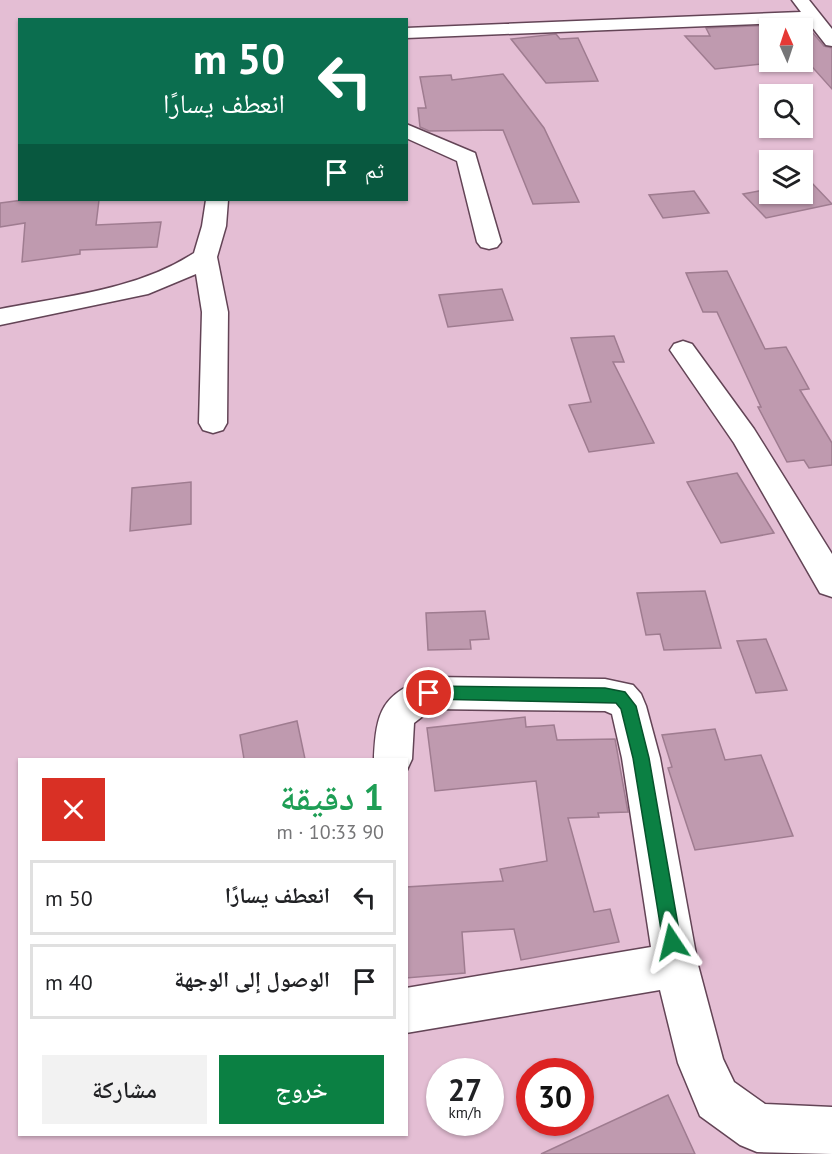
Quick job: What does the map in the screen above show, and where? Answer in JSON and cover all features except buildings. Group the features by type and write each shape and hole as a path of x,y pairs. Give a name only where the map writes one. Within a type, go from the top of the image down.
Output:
{"street":[{"path":"800,0 832,41"},
{"path":"408,33 626,22 813,17"},
{"path":"408,131 423,139 446,145 467,158 489,242"},
{"path":"213,423 215,312 206,257 214,226 217,201"},
{"path":"0,316 140,289 179,273 206,257"},
{"path":"683,350 744,436 832,584"},
{"path":"393,758 398,712 410,702 429,693 605,694 620,697 628,706 641,758 676,965 701,1063 717,1099 758,1128 832,1131"},
{"path":"408,1011 676,965"}],"route":[{"path":"429,693 605,694 620,697 628,706 641,758 672,942"}]}
